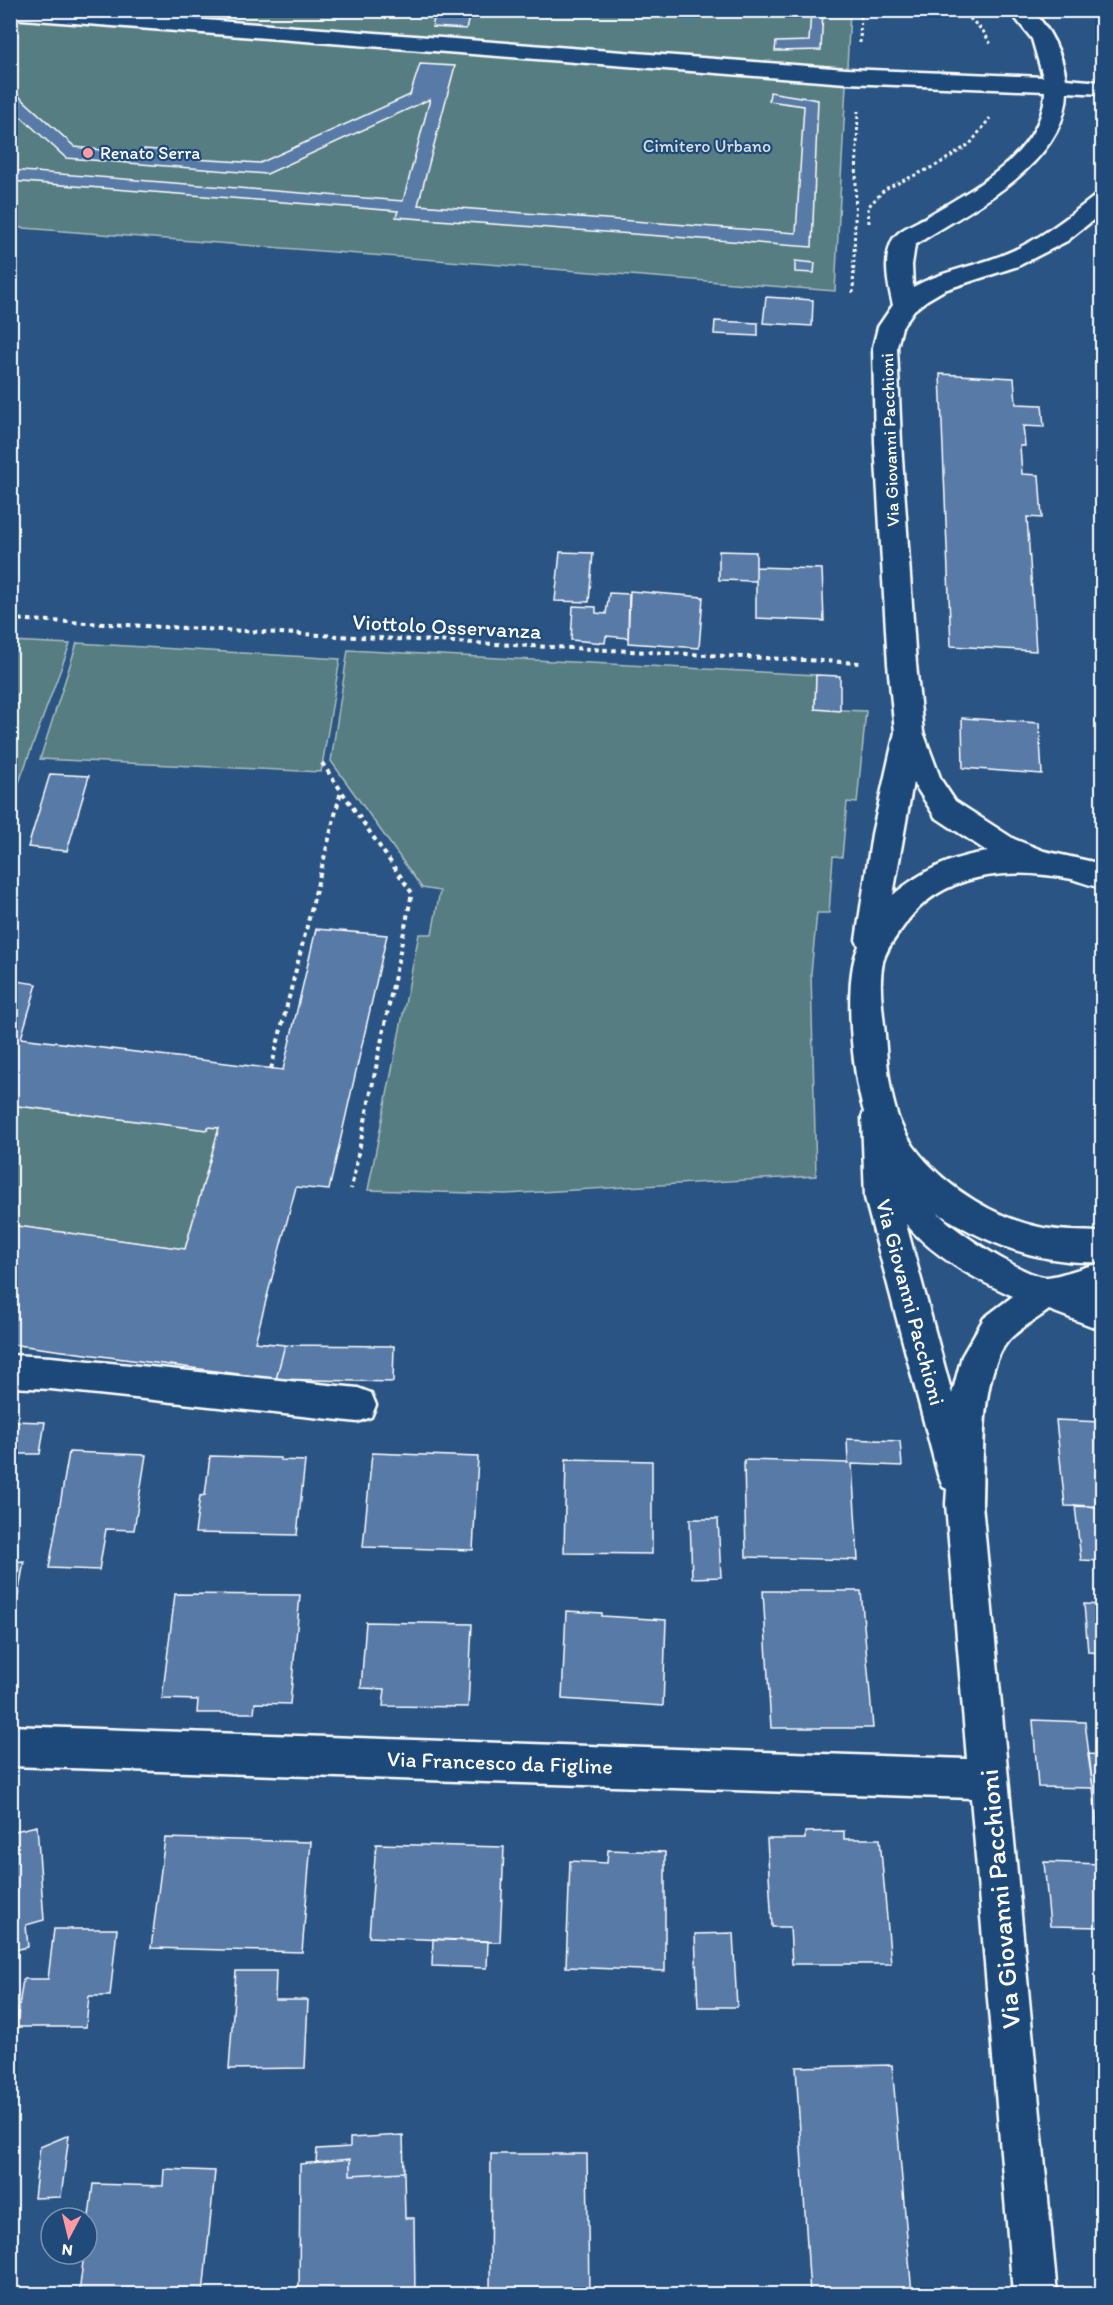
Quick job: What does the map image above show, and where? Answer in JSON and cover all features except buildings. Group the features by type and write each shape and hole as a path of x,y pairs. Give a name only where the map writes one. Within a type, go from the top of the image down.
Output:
{"street":[{"path":"904,305 899,284 899,255 904,242 988,189 1016,166 1048,126 1056,99 1049,53 1042,37 1019,10"},
{"path":"10,12 853,76 1055,83 1102,88"},
{"name":"Via Giovanni Pacchioni","path":"1039,862 1003,847 945,809 928,783 909,732 902,664 890,478 885,347 890,327 904,305 935,285 1010,261 1059,236 1102,202"},
{"name":"Via Giovanni Pacchioni","path":"909,732 887,834 867,964 866,998 877,1097 882,1198 964,1504"},
{"path":"867,964 895,911 915,892 940,878 974,864 1009,861 1039,862 1076,867 1102,876"},
{"path":"877,1097 887,1131 901,1152 919,1174 944,1197 970,1216 1000,1232 1044,1245 1081,1249 1102,1247"},
{"path":"901,1152 910,1206 960,1252 1045,1293 1102,1314"},
{"name":"Via Giovanni Pacchioni","path":"1035,2295 964,1504 970,1390 980,1356 996,1329 1045,1293 1102,1278"},
{"path":"10,1371 51,1373 358,1405"},
{"name":"Via Francesco da Figline","path":"10,1746 989,1779"}],"path":[{"path":"853,293 853,76 861,10"},
{"path":"869,231 868,207 885,189 937,165 970,144 985,128 996,108 1001,81 998,56 983,31 961,10"},
{"name":"Viottolo Osservanza","path":"10,619 871,663"},
{"path":"322,763 412,893 351,1189"},
{"path":"271,1069 341,790"}],"green space":[{"name":"Cimitero Urbano","path":"10,11 850,11 835,291 11,227"},
{"path":"10,641 70,644 11,804"},
{"path":"77,643 340,659 321,772 40,759"},
{"path":"348,650 816,675 815,709 866,711 857,803 847,802 842,857 833,856 829,913 817,913 811,973 816,1176 506,1194 368,1190 419,934 432,934 440,891 422,888 331,761"},
{"path":"11,1105 206,1130 208,1127 219,1128 185,1249 11,1225"}],"place":[{"name":"Renato Serra","path":"88,153"}]}
